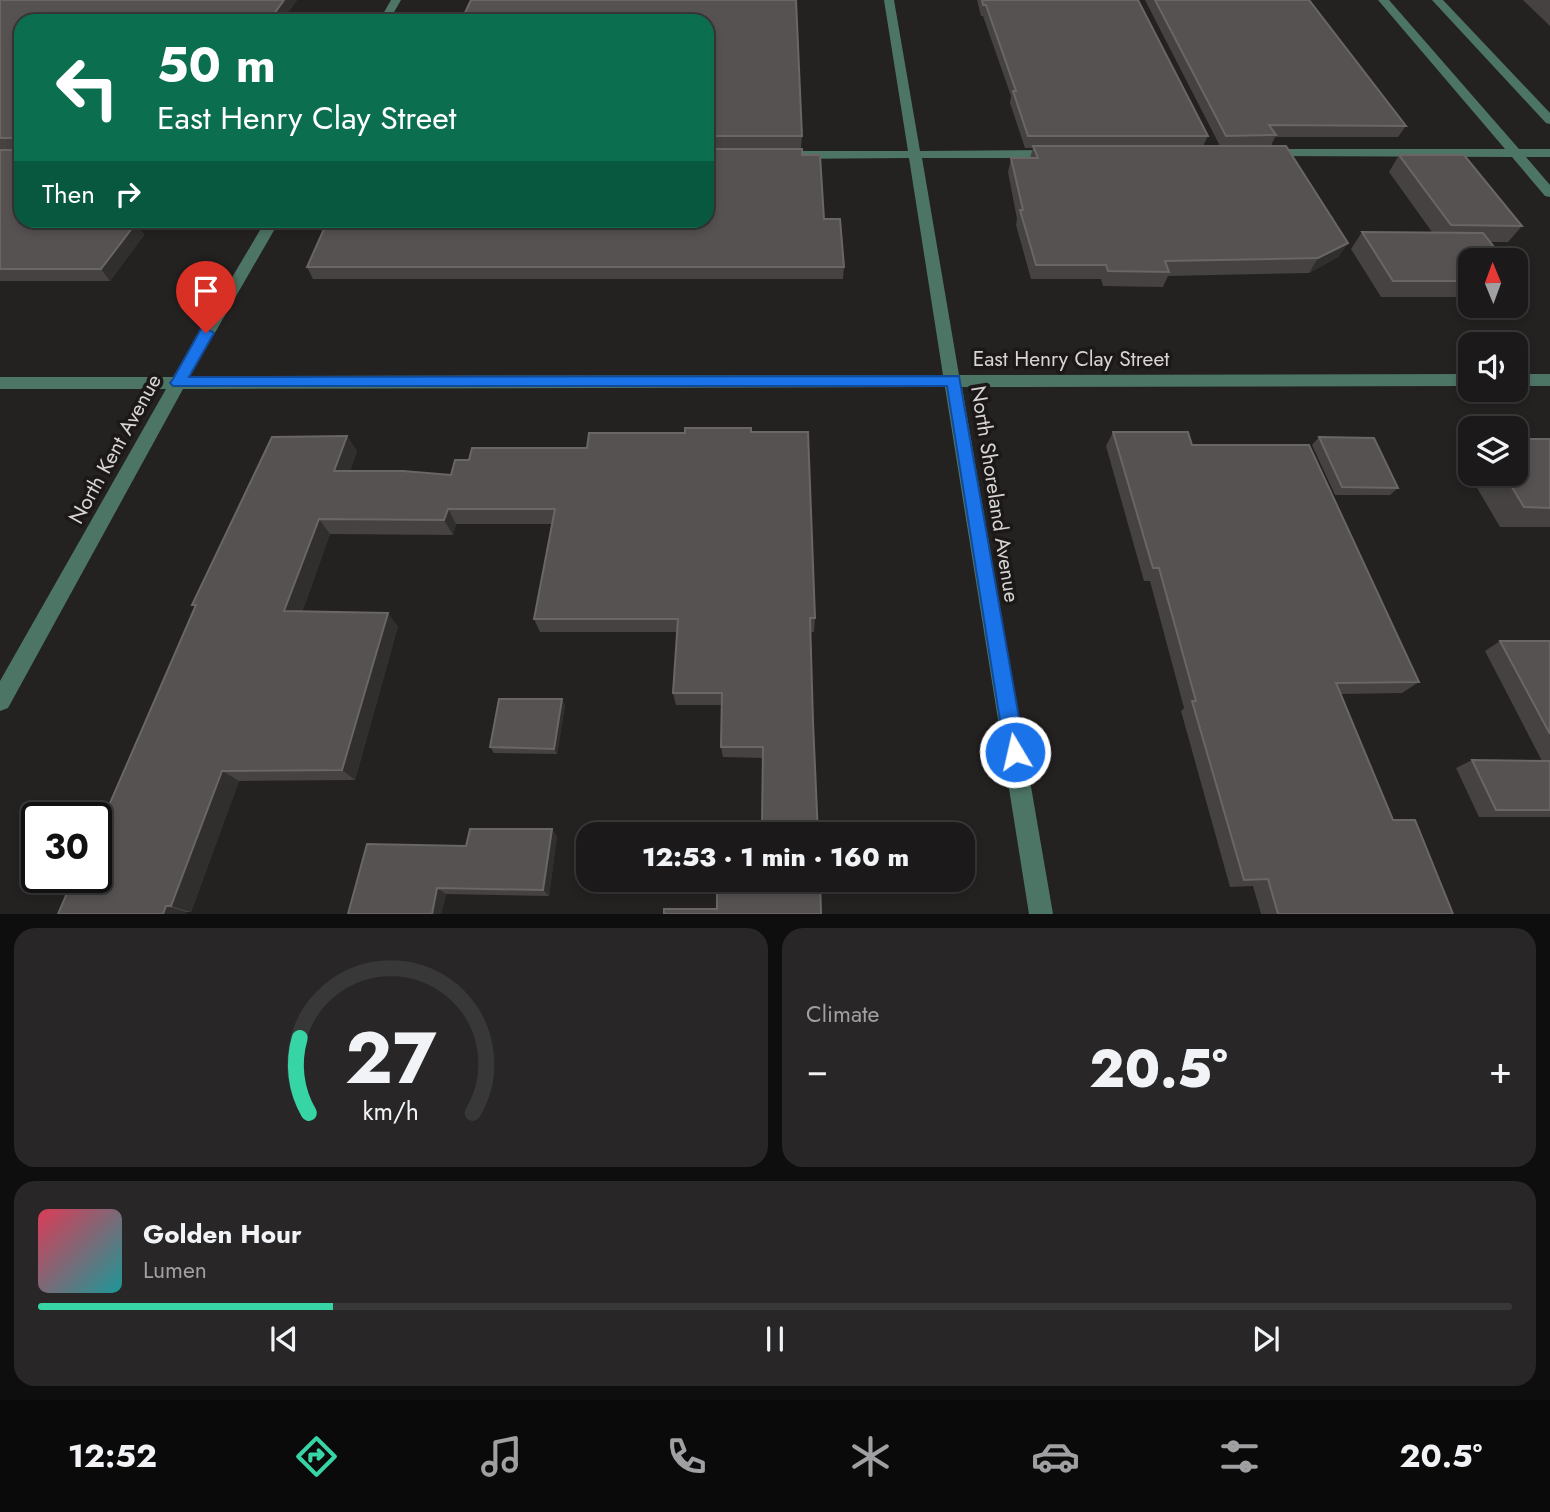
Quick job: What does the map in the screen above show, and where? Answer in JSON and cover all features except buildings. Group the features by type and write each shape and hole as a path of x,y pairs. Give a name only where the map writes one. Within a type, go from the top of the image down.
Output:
{"street":[{"name":"North Shoreland Avenue","path":"889,0 1041,914"},
{"path":"1383,0 1550,192"},
{"path":"1437,0 1550,120"},
{"path":"1255,153 1550,153"},
{"path":"772,155 1067,154"},
{"name":"North Kent Avenue","path":"0,701 267,228"},
{"name":"East Henry Clay Street","path":"0,383 1458,380"},
{"path":"1528,380 1550,380"}],"route":[{"path":"206,333 178,383 954,380 1015,752"}]}
